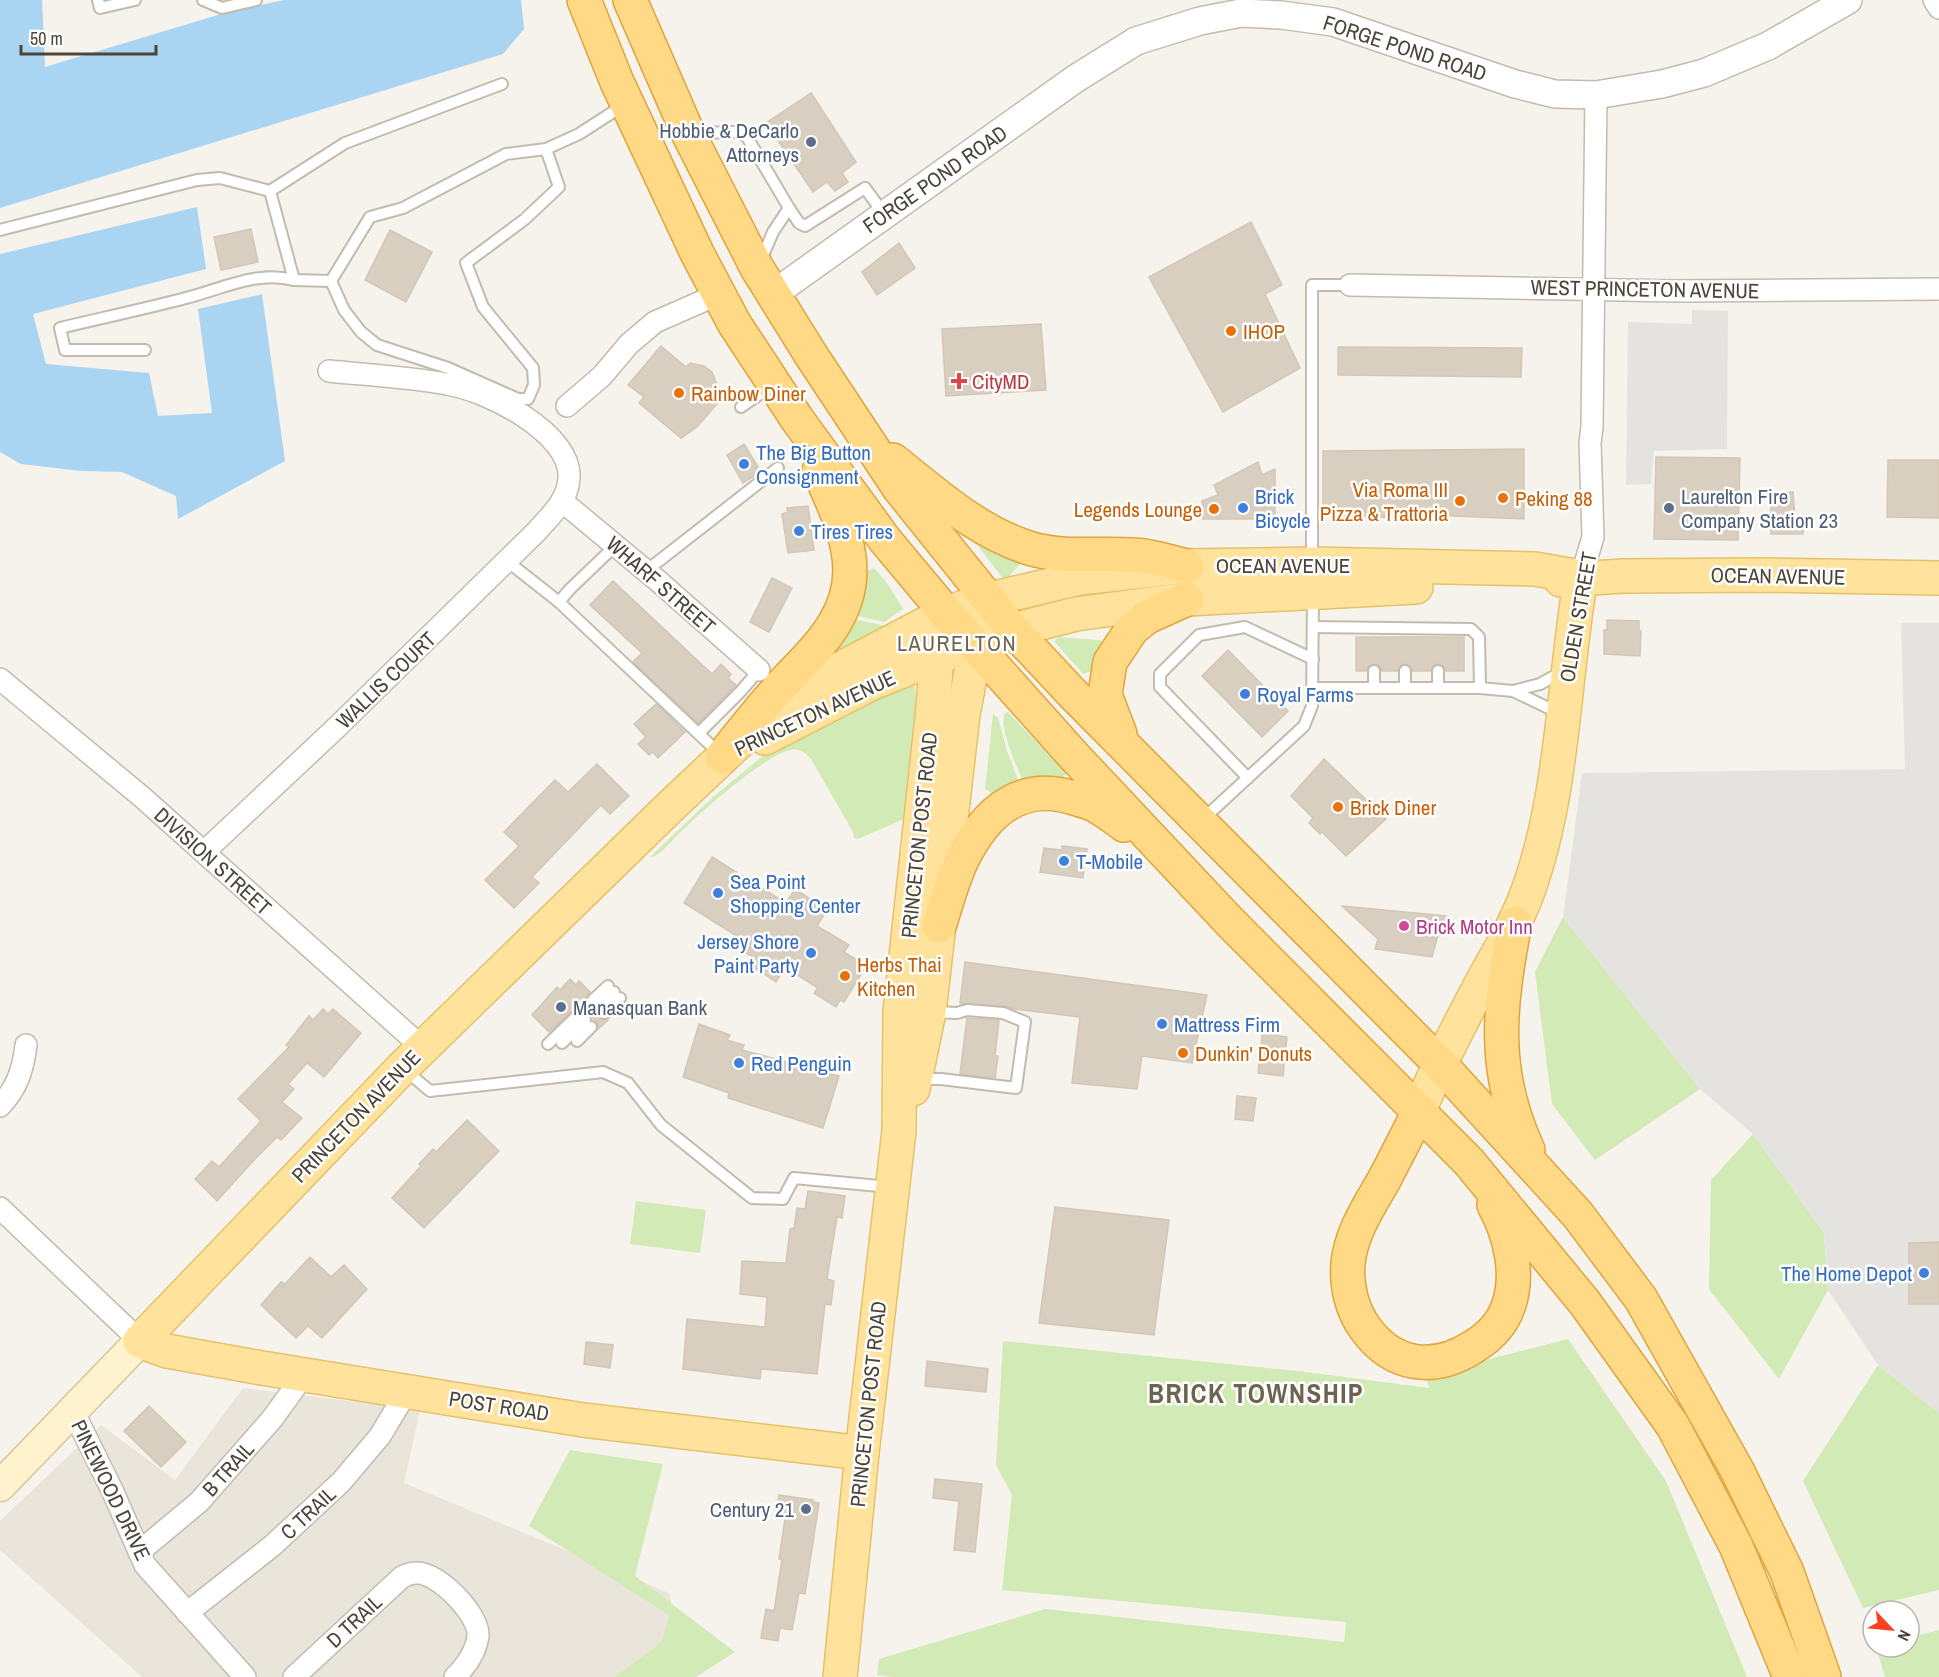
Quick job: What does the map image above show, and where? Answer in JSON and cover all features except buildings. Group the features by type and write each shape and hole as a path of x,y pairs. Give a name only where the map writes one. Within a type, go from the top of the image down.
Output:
{"highway":[{"path":"584,0 627,103 697,253 734,323 797,419 885,540 946,613 1229,921 1469,1162 1585,1303 1673,1426 1736,1546 1781,1650 1790,1677"},
{"path":"630,0 688,133 765,282 899,488 986,600 1012,630 1128,749 1439,1063 1578,1215 1641,1299 1737,1470 1787,1572 1824,1677"},
{"path":"723,757 759,711 814,653 830,632 841,613 848,588 850,560 844,531 797,419"},
{"path":"864,437 953,508 981,527 1012,542 1034,550 1078,555 1135,555 1187,566"},
{"path":"1128,749 1113,721 1105,695 1110,662 1132,629 1147,617 1187,599"},
{"path":"939,926 952,885 969,846 989,817 1009,802 1026,796 1043,793 1067,795 1098,806 1175,864"},
{"path":"1515,923 1506,971 1501,1055 1510,1101 1521,1134 1539,1174"},
{"path":"1419,1111 1360,1221 1348,1263 1349,1290 1356,1315 1384,1348 1414,1361 1428,1364 1449,1360 1469,1350 1485,1340 1498,1325 1508,1307 1514,1278 1510,1245 1496,1210 1469,1162"}],"main road":[{"name":"OCEAN AVENUE","path":"946,613 986,600 1080,578 1187,566 1313,578"},
{"name":"OCEAN AVENUE","path":"975,645 1012,630 1076,614 1187,599 1313,578 1535,569 1581,577 1759,575 1939,578"},
{"name":"OLDEN STREET","path":"1419,1111 1439,1063 1515,923 1541,849 1550,807 1581,577"},
{"name":"PRINCETON POST ROAD","path":"899,1131 916,1079 929,1012 963,714 975,645 986,600"},
{"name":"PRINCETON POST ROAD","path":"840,1677 862,1453 899,1131 900,1012 937,657 946,613"},
{"name":"PRINCETON AVENUE","path":"0,1486 412,1058 761,721 834,672 946,613"},
{"name":"PRINCETON AVENUE","path":"723,757 775,734 870,684 937,657 975,645"},
{"name":"POST ROAD","path":"140,1341 166,1351 583,1419 862,1453"}],"street":[{"name":"FORGE POND ROAD","path":"765,282 884,215 1075,79 1136,41 1200,21 1241,13 1281,15 1333,22 1515,84 1555,94 1596,95 1662,84 1704,73 1768,46 1848,0"},
{"path":"1934,0 1939,8"},
{"name":"OLDEN STREET","path":"1581,577 1593,537 1590,443 1596,95"},
{"name":"WEST PRINCETON AVENUE","path":"1350,285 1593,289 1939,289"},
{"path":"567,406 602,376 629,344 655,322 719,294"},
{"path":"329,371 449,384 475,392 523,414 541,428 565,456 569,467 569,480 563,502"},
{"name":"WHARF STREET","path":"563,502 759,670"},
{"name":"WALLIS COURT","path":"204,852 336,728 507,561 563,502"},
{"name":"DIVISION STREET","path":"0,679 6,681 204,852 412,1058"},
{"path":"0,1106 7,1099 22,1072 26,1046"},
{"path":"0,1208 140,1341"},
{"name":"B TRAIL","path":"139,1552 199,1502 272,1419 304,1375"},
{"name":"C TRAIL","path":"187,1613 272,1546 341,1482 380,1436 407,1391"},
{"name":"PINEWOOD DRIVE","path":"73,1411 113,1492 145,1565 245,1677"},
{"name":"D TRAIL","path":"294,1677 402,1577 417,1572 438,1581 454,1593 476,1623 478,1636 473,1652 465,1667 455,1677"}],"lane":[{"path":"98,0 100,8 135,0"},
{"path":"203,0 222,8 256,0"},
{"path":"0,230 197,180 220,177 270,191 345,143 502,84"},
{"path":"331,281 370,217 403,208 506,154 546,149 579,134 627,103"},
{"path":"688,133 738,132 747,137 789,208 805,226 865,188 884,215"},
{"path":"331,281 344,310 361,332 377,345 448,368 518,399 528,399 534,385 533,368 483,307 466,263 525,219 559,187 546,149"},
{"path":"270,191 294,280"},
{"path":"765,282 773,232 789,208"},
{"path":"145,350 65,350 60,328 187,298 250,279 278,275 294,280 331,281"},
{"path":"1200,822 1304,726 1312,706 1312,285 1350,285"},
{"path":"741,407 774,384"},
{"path":"646,571 778,468"},
{"path":"559,602 615,546"},
{"path":"507,561 559,602 723,757"},
{"path":"1248,778 1160,687 1160,674 1199,634 1245,627 1313,659"},
{"path":"1313,627 1373,633 1437,633 1471,630 1479,637 1480,688"},
{"path":"1312,688 1480,688 1513,691 1540,684 1568,669"},
{"path":"699,733 759,670"},
{"path":"1374,671 1374,688"},
{"path":"1405,671 1405,688"},
{"path":"1438,671 1438,688"},
{"path":"1513,691 1562,716"},
{"path":"614,992 599,1007 614,992"},
{"path":"916,1079 941,1079 1016,1088 1025,1022 1003,1013 967,1010 957,1013 929,1012"},
{"path":"577,1041 585,1020"},
{"path":"562,1043 585,1020"},
{"path":"548,1044 585,1020"},
{"path":"412,1058 430,1091 603,1072 628,1083 662,1125 752,1198 783,1199 794,1178 893,1187"}],"shaded area":[{"path":"1692,310 1728,311 1727,449 1654,451 1651,484 1626,485 1628,322 1692,324"},
{"path":"1901,623 1939,623 1939,1413 1878,1365 1828,1290 1824,1233 1753,1134 1700,1089 1563,917 1582,773 1905,769"},
{"path":"243,1388 420,1410 404,1483 669,1593 682,1649 645,1677 142,1677 0,1550 0,1521 101,1425 175,1480"}],"green space":[{"path":"971,537 1026,557 1005,581"},
{"path":"874,568 887,583 903,609 884,622 851,614 865,572"},
{"path":"849,618 895,628 855,649 823,657"},
{"path":"1059,637 1107,642 1095,670 1083,674 1054,641"},
{"path":"911,683 915,686 916,713 904,819 858,839 854,838 853,832 811,759 805,753 791,750 781,753 752,771 720,796 663,850 649,858 713,797 769,751 825,727 893,689"},
{"path":"1008,712 1066,773 1061,783 1024,784 1004,728 1005,713"},
{"path":"993,714 998,718 1020,785 995,795 985,789"},
{"path":"1563,917 1700,1089 1595,1160 1552,1104 1535,972"},
{"path":"1753,1134 1824,1233 1828,1290 1779,1379 1709,1289 1711,1180"},
{"path":"636,1201 706,1210 700,1253 630,1244"},
{"path":"1568,1339 1666,1481 1747,1677 892,1677 877,1675 879,1659 1045,1609 1344,1642 1346,1622 1002,1590 1012,1495 996,1465 1003,1341 1306,1372 1429,1388 1426,1375"},
{"path":"1878,1365 1939,1413 1939,1590 1901,1599 1861,1599 1861,1604 1803,1481"},
{"path":"570,1450 663,1464 635,1576 735,1652 696,1677 615,1677 662,1642 669,1615 529,1526"},
{"path":"1939,1630 1939,1677 1885,1677 1880,1659 1921,1659 1921,1635"}],"water":[{"path":"0,0 42,0 45,67 231,11 285,0 521,0 524,29 503,54 0,208"},
{"path":"197,207 206,269 33,314 46,364 149,373 158,416 212,413 198,309 262,294 285,461 178,519 176,496 122,472 81,471 21,464 0,452 0,254"}],"place":[{"name":"Hobbie & DeCarlo Attorneys","path":"811,142"},
{"name":"IHOP","path":"1231,331"},
{"name":"CityMD","path":"959,381"},
{"name":"Rainbow Diner","path":"679,393"},
{"name":"The Big Button Consignment","path":"744,464"},
{"name":"Peking 88","path":"1503,498"},
{"name":"Via Roma III Pizza & Trattoria","path":"1460,501"},
{"name":"Brick Bicycle","path":"1243,508"},
{"name":"Laurelton Fire Company Station 23","path":"1669,508"},
{"name":"Legends Lounge","path":"1214,509"},
{"name":"Tires Tires","path":"799,531"},
{"name":"Royal Farms","path":"1245,694"},
{"name":"Brick Diner","path":"1338,807"},
{"name":"T-Mobile","path":"1064,861"},
{"name":"Sea Point Shopping Center","path":"718,893"},
{"name":"Brick Motor Inn","path":"1404,926"},
{"name":"Jersey Shore Paint Party","path":"811,953"},
{"name":"Herbs Thai Kitchen","path":"845,976"},
{"name":"Manasquan Bank","path":"561,1007"},
{"name":"Mattress Firm","path":"1162,1024"},
{"name":"Dunkin' Donuts","path":"1183,1053"},
{"name":"Red Penguin","path":"739,1063"},
{"name":"The Home Depot","path":"1924,1273"},
{"name":"Century 21","path":"806,1509"}],"district":[{"name":"LAURELTON","path":"957,643"},
{"name":"BRICK TOWNSHIP","path":"1256,1393"}]}
